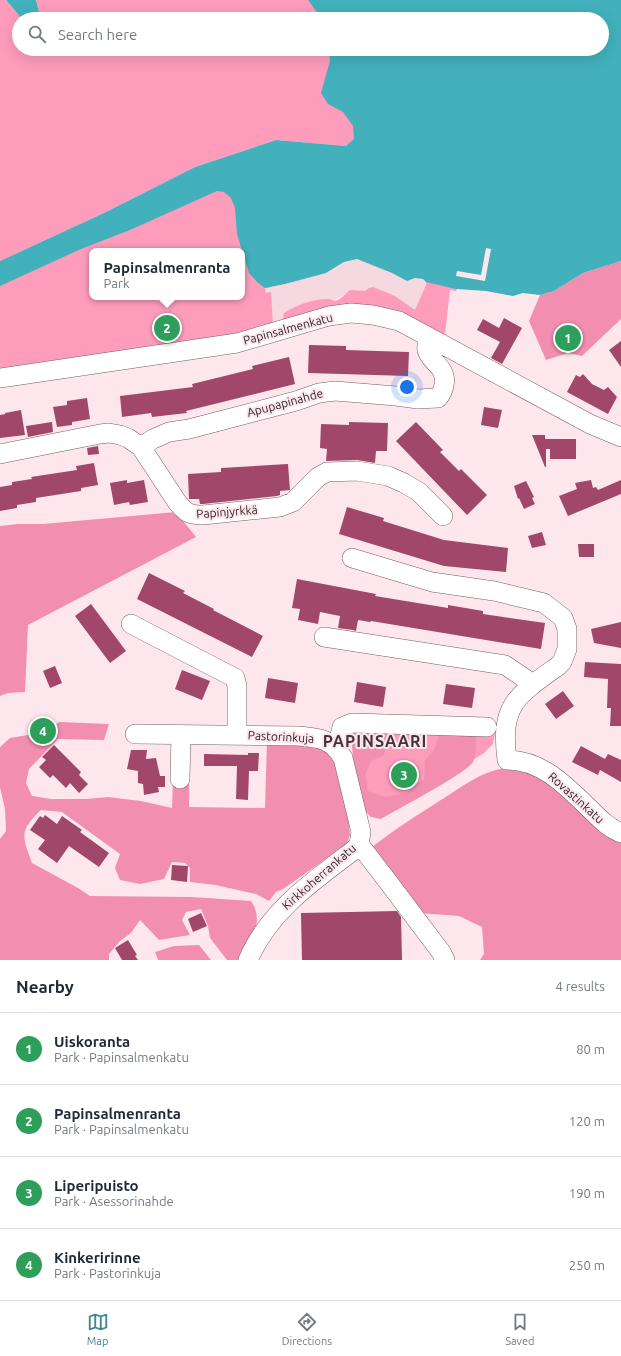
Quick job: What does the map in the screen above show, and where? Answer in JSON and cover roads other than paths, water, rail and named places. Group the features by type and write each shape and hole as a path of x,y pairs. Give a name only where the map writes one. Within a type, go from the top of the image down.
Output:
{"street":[{"name":"Papinsalmenkatu","path":"0,378 237,343 329,316 351,314 373,315 399,321 590,424 621,437"},
{"name":"Apupapinahde","path":"141,446 169,432 197,427 296,401 319,393 335,391 418,398 438,398 442,393 444,381 442,371 431,358 427,349 428,337"},
{"path":"0,454 109,433 128,438 141,446"},
{"name":"Papinjyrkkä","path":"141,446 176,502 183,510 191,515 280,507 293,502 318,477 327,472 357,471 388,476 404,483 419,492 443,516"},
{"path":"324,637 505,666 533,684 562,662 567,648 567,629 563,618 544,603 494,591 432,582 352,558"},
{"path":"131,624 235,678 237,686 238,735"},
{"name":"Rovastinkatu","path":"533,684 520,694 509,712 504,740 507,760 516,760 529,763 554,776 608,826 621,832"},
{"path":"445,960 441,952 389,883 360,838 347,768 337,748 342,727 352,722 488,727"},
{"name":"Pastorinkuja","path":"135,734 298,736 319,738 337,748"},
{"path":"180,779 181,735"},
{"name":"Kirkkoherrankatu","path":"248,960 261,936 277,913 294,897 354,850 360,838"}],"water":[{"path":"6,0 36,0 39,12 16,12"},
{"path":"308,0 621,0 621,261 583,273 554,291 540,295 523,293 513,296 486,291 456,289 415,278 407,281 392,273 357,259 344,262 326,273 265,288 249,273 245,260 245,248 241,248 237,234 235,208 231,198 224,192 217,191 130,230 81,249 0,286 0,261 106,212 195,167 276,140 346,146 354,139 353,126 343,112 328,104 321,93 330,61 330,56 609,56 609,12 317,12"}],"place":[{"name":"Papinsalmenranta","path":"167,328"},
{"name":"Uiskoranta","path":"568,338"},
{"name":"Kinkeririnne","path":"43,731"},
{"name":"Liperipuisto","path":"404,775"}],"district":[{"name":"PAPINSAARI","path":"375,741"}]}
